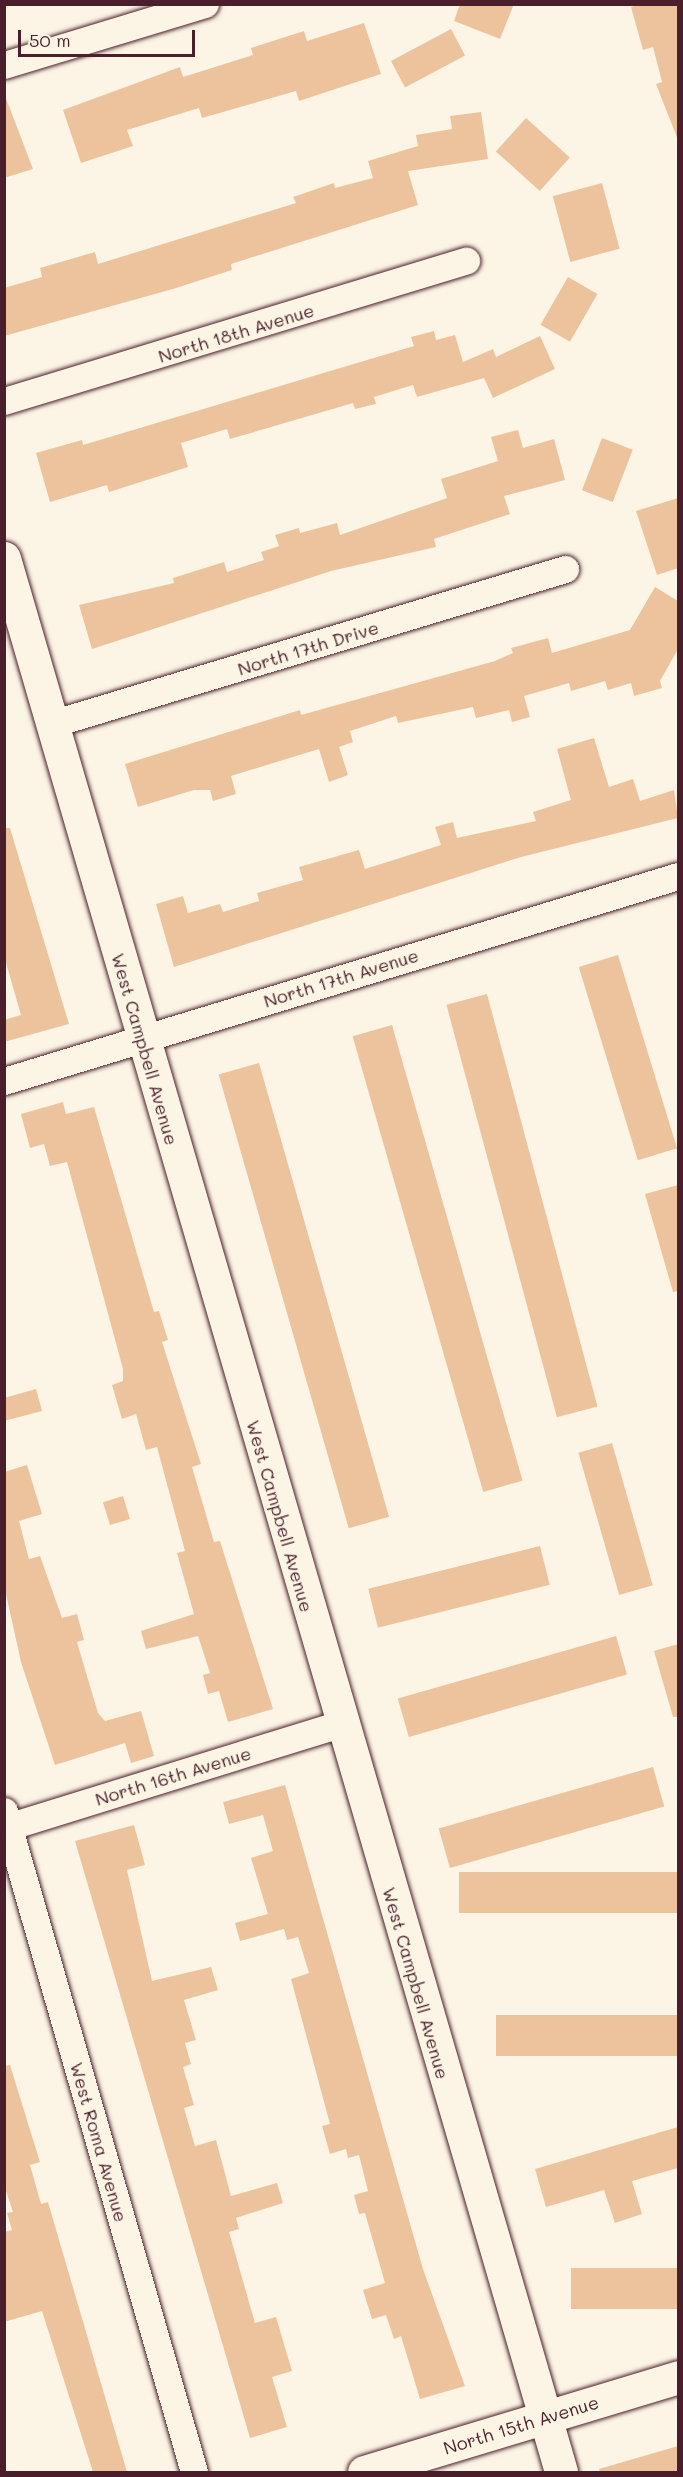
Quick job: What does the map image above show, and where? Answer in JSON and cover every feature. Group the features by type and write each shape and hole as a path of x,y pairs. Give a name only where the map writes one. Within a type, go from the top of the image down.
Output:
{"street":[{"path":"4,65 205,4"},
{"name":"North 18th Avenue","path":"4,401 466,261"},
{"name":"West Campbell Avenue","path":"4,558 340,1724 561,2472"},
{"name":"North 17th Drive","path":"51,724 565,569"},
{"name":"North 17th Avenue","path":"4,1081 678,876"},
{"name":"North 16th Avenue","path":"6,1822 340,1724"},
{"name":"West Roma Avenue","path":"6,1822 194,2472"},
{"name":"North 15th Avenue","path":"364,2472 678,2378"}],"building":[{"path":"460,4 514,4 500,39 454,21"},
{"path":"641,4 678,4 678,140 656,84 662,82 653,47 643,50 631,7"},
{"path":"364,23 381,74 299,101 296,91 202,118 199,108 127,130 133,146 81,163 63,110 180,67 183,77 253,55 251,48 304,31 307,41"},
{"path":"451,29 465,55 405,87 391,61"},
{"path":"4,93 33,169 4,178"},
{"path":"481,112 488,159 408,171 418,205 231,264 232,270 173,289 4,336 4,288 42,277 40,268 95,252 98,264 296,203 293,197 334,183 335,188 373,178 368,161 418,146 416,135 452,129 450,116"},
{"path":"526,118 570,157 540,191 496,151"},
{"path":"602,183 620,249 570,262 553,196"},
{"path":"568,277 597,294 570,342 540,325"},
{"path":"434,331 436,340 455,335 463,362 493,349 496,357 540,336 555,369 493,398 484,378 417,397 413,385 374,397 376,404 355,409 353,403 230,439 227,429 181,443 188,467 109,492 107,485 50,502 36,453 82,440 83,445 414,346 411,337"},
{"path":"518,430 523,448 554,439 565,480 504,496 510,514 434,539 436,547 331,571 92,649 79,605 174,583 173,578 224,562 227,572 264,560 261,552 279,546 275,535 299,528 300,533 337,523 340,535 447,498 441,479 498,461 491,437"},
{"path":"602,438 633,450 613,502 582,490"},
{"path":"678,498 678,568 657,575 636,511"},
{"path":"655,587 678,601 678,649 660,681 662,688 634,696 631,683 608,690 605,681 571,691 569,683 524,696 530,717 512,722 509,710 476,718 473,707 398,723 396,716 350,731 353,742 339,747 348,775 329,782 319,749 231,776 236,794 213,801 210,790 194,790 138,807 125,764 300,710 301,715 495,661 513,653 511,648 548,638 552,653 630,630"},
{"path":"594,738 609,787 633,779 640,801 674,790 678,818 521,857 174,967 156,904 183,896 188,913 220,904 223,912 259,901 257,893 303,880 299,867 359,850 365,869 441,845 435,827 453,822 457,838 536,821 533,812 571,800 557,749"},
{"path":"4,828 10,828 69,1024 4,1042 4,1020 21,1015 4,956"},
{"path":"618,955 677,1148 638,1160 579,967"},
{"path":"487,994 598,1406 557,1417 446,1005"},
{"path":"392,1025 523,1481 483,1492 353,1036"},
{"path":"259,1063 389,1517 349,1528 219,1075"},
{"path":"63,1102 66,1114 94,1107 154,1312 159,1311 168,1340 162,1342 201,1464 192,1467 214,1542 220,1541 273,1709 228,1722 219,1691 208,1694 203,1675 210,1673 198,1636 146,1649 141,1631 194,1614 177,1553 185,1551 157,1447 146,1450 136,1414 122,1419 112,1385 123,1381 123,1369 67,1162 50,1166 44,1144 30,1148 21,1114"},
{"path":"678,1185 678,1291 673,1292 645,1194"},
{"path":"36,1389 42,1411 4,1421 4,1398"},
{"path":"612,1443 653,1585 619,1595 578,1453"},
{"path":"27,1465 42,1514 19,1521 29,1559 40,1556 62,1618 77,1614 84,1640 77,1642 98,1713 105,1721 141,1711 154,1756 131,1763 125,1743 55,1765 21,1662 4,1585 4,1472"},
{"path":"123,1496 130,1519 110,1525 103,1502"},
{"path":"540,1546 550,1585 378,1628 368,1589"},
{"path":"616,1636 627,1674 409,1737 398,1699"},
{"path":"678,1644 678,1717 673,1717 654,1651"},
{"path":"653,1767 664,1806 450,1868 439,1828"},
{"path":"285,1785 423,2269 465,2386 420,2399 401,2336 394,2339 386,2315 372,2319 363,2290 385,2283 365,2213 359,2214 354,2195 368,2191 359,2155 348,2158 346,2149 330,2154 322,2126 330,2124 291,1979 309,1973 298,1937 287,1940 284,1929 240,1941 235,1923 268,1914 251,1858 273,1851 263,1815 229,1824 223,1802"},
{"path":"134,1825 145,1865 127,1870 152,1981 211,1967 218,1990 184,2000 196,2040 185,2043 191,2064 183,2067 194,2105 184,2108 195,2146 216,2140 231,2196 277,2183 283,2203 236,2218 239,2229 229,2232 255,2323 276,2317 292,2371 272,2377 287,2427 250,2438 75,1841"},
{"path":"459,1872 678,1872 678,1913 459,1913"},
{"path":"496,2015 678,2015 678,2056 496,2056"},
{"path":"10,2065 40,2162 30,2165 41,2204 48,2202 127,2472 93,2472 42,2311 4,2322 4,2232 12,2230 7,2213 13,2212 4,2185 4,2066"},
{"path":"678,2127 678,2168 632,2181 642,2214 615,2223 604,2190 546,2207 535,2169"},
{"path":"571,2268 678,2268 678,2309 571,2309"},
{"path":"678,2446 678,2472 600,2472 599,2469"}]}
